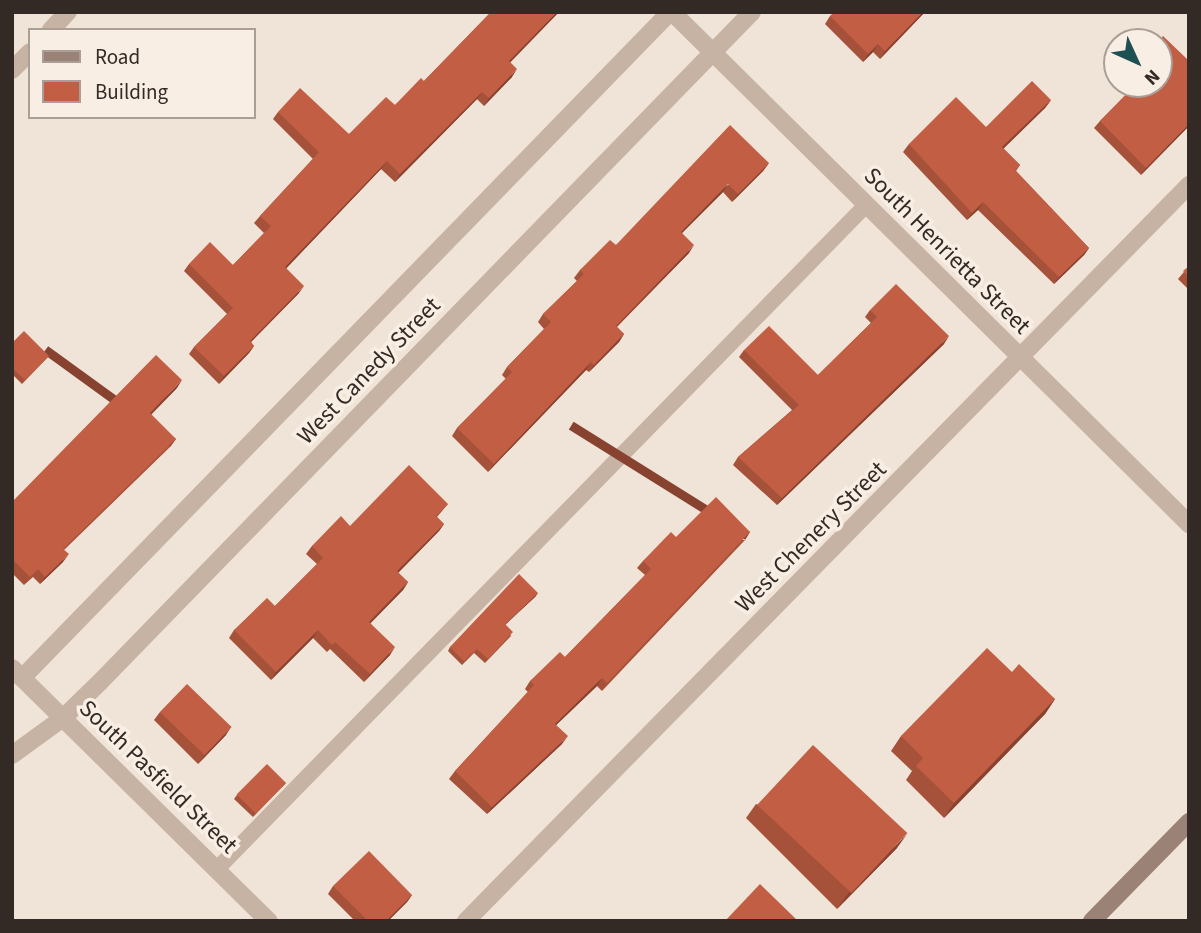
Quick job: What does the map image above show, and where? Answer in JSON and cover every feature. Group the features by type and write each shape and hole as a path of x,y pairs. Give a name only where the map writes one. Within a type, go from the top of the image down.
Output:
{"street":[{"path":"53,28 68,12"},
{"name":"South Henrietta Street","path":"671,12 1189,523"},
{"name":"West Canedy Street","path":"17,673 671,12"},
{"name":"West Canedy Street","path":"12,755 63,718 752,12"},
{"path":"12,70 28,54"},
{"name":"West Chenery Street","path":"466,921 1189,186"},
{"name":"South Pasfield Street","path":"17,673 269,921"},
{"path":"1092,921 1189,822"}],"lane":[{"path":"216,870 866,205"}],"building":[{"path":"491,12 557,12 509,61 517,69 489,98 482,92 400,174 387,161 285,267 304,286 250,341 254,346 224,376 194,347 233,308 189,264 210,242 233,265 271,226 260,216 319,152 278,112 300,88 349,134 386,97 395,105 421,78 424,81"},
{"path":"834,12 923,12 885,51 878,44 868,54 830,16"},
{"path":"1173,46 1187,59 1189,57 1189,124 1146,168 1100,121 1122,98 1173,98"},
{"path":"1032,81 1051,100 1002,147 1020,165 1015,170 1089,248 1059,277 983,202 972,213 909,144 956,97 986,127"},
{"path":"730,125 769,163 738,194 728,184 681,232 694,245 616,326 624,334 594,365 591,362 494,464 457,428 512,372 507,367 551,322 543,314 584,274 580,270 610,240 616,245"},
{"path":"1189,266 1189,277 1183,271"},
{"path":"896,284 949,336 782,498 738,457 799,405 744,350 769,326 818,375 877,317 870,310"},
{"path":"24,331 49,356 25,380 12,368 12,343"},
{"path":"156,355 182,380 150,413 176,439 63,549 69,554 45,577 38,569 30,577 12,559 12,502"},
{"path":"409,465 448,504 436,516 444,524 397,571 408,582 369,622 395,647 370,674 335,642 332,645 318,630 276,672 234,630 267,598 275,606 323,558 312,546 341,516 350,526"},
{"path":"716,497 750,532 607,683 602,678 555,724 568,736 492,807 455,771 534,685 530,681 560,652 565,657 651,569 643,561 671,532 676,537"},
{"path":"519,574 538,593 505,624 513,632 488,659 477,649 464,661 450,647"},
{"path":"987,648 1012,672 1019,664 1055,699 954,803 916,766 923,758 901,736"},
{"path":"187,684 232,727 205,755 160,712"},
{"path":"813,745 907,833 851,893 757,805"},
{"path":"267,764 286,783 256,813 237,794"},
{"path":"369,851 412,895 386,921 368,921 333,886"},
{"path":"760,884 798,921 725,921"}]}
